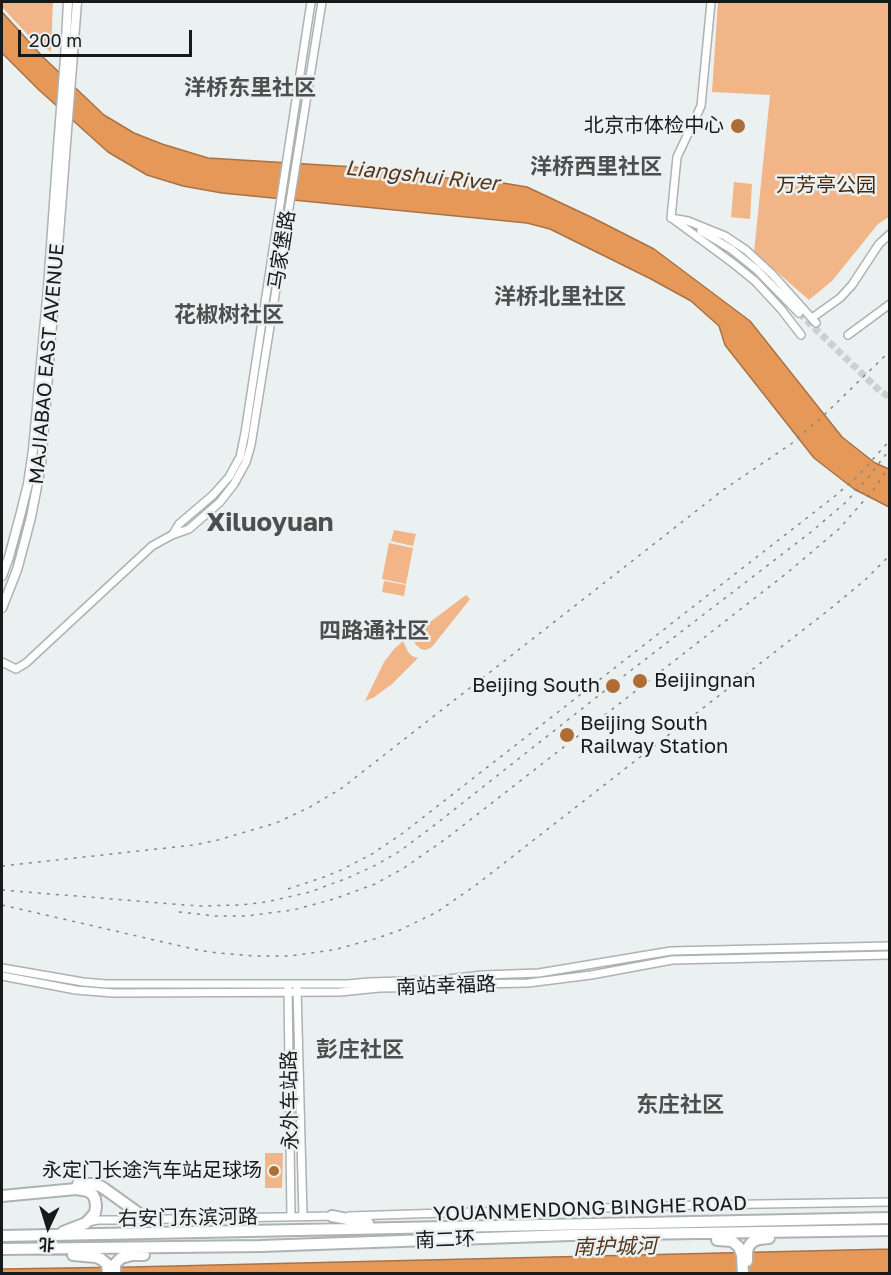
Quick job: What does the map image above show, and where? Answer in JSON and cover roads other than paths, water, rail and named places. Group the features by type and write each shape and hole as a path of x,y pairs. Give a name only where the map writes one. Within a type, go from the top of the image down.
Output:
{"highway":[{"path":"2,1194 82,1183 94,1184 102,1187 148,1220"},
{"path":"2,1194 76,1189 88,1191 93,1195 95,1213 86,1223 54,1236"},
{"path":"332,1216 389,1228"},
{"name":"南二环","path":"2,1236 890,1218"},
{"name":"南二环","path":"2,1249 261,1246 570,1235 890,1230"},
{"path":"744,1246 759,1239 791,1237 802,1232"},
{"path":"670,1235 687,1240 726,1240 744,1246 747,1251 748,1274"},
{"path":"743,1274 744,1246"},
{"path":"56,1249 72,1255 96,1257 111,1269 121,1258 132,1255 159,1254 176,1247"}],"main road":[{"path":"62,149 68,2"},
{"path":"2,576 28,484 33,450 77,2"},
{"name":"MAJIABAO EAST AVENUE","path":"2,608 17,570 41,466 62,149"}],"street":[{"name":"马家堡路","path":"172,535 179,524 230,477 240,457 311,2"},
{"name":"马家堡路","path":"2,662 16,669 26,663 152,546 189,529 220,502 234,484 246,462 251,445 322,2"},
{"path":"671,218 676,157 701,106 711,2"},
{"path":"671,218 708,234 731,249 757,270 798,313"},
{"path":"671,218 688,221 725,236 746,250 772,274 814,320 852,285 879,244 890,234"},
{"path":"671,218 755,281 801,335"},
{"path":"848,335 890,304"},
{"name":"南站幸福路","path":"2,976 76,990 113,993 288,992 297,988 369,982 539,974 671,951 890,946"},
{"name":"南站幸福路","path":"297,988 340,992 379,988 528,983 591,975 672,960 890,955"},
{"path":"2,968 106,984 288,984 297,988"},
{"name":"永外车站路","path":"288,984 291,1216"},
{"name":"永外车站路","path":"297,988 303,1216"},
{"name":"YOUANMENDONG BINGHE ROAD","path":"291,1216 890,1202"},
{"name":"右安门东滨河路","path":"86,1223 98,1220 291,1216"}],"water":[{"name":"Liangshui River","path":"2,12 43,57 104,115 134,133 162,144 208,158 355,167 397,174 497,182 527,187 654,249 750,321 842,437 875,463 889,469 889,507 854,489 814,458 725,345 719,326 691,301 550,229 527,223 222,193 183,186 147,175 108,152 2,53"},
{"name":"南护城河","path":"890,1249 889,1274 2,1274 2,1269"}],"tunnel":[{"path":"799,313 881,392 890,397"}],"railway":[{"path":"2,866 194,845 276,823 310,807 342,788 723,490 791,444 890,351"},
{"path":"288,889 341,870 372,854 403,833 835,496 858,476 890,440"},
{"path":"2,890 198,906 241,905 310,892 376,865 400,851 436,824 811,532 845,503 890,449"},
{"path":"179,912 215,916 246,916 293,910 334,899 375,884 404,868 447,838 787,573 840,528 874,489 890,466"},
{"path":"2,905 198,950 256,956 289,956 333,950 400,930 437,912 476,885 830,609 865,580 890,555"}],"place":[{"name":"北京市体检中心","path":"738,126"},
{"name":"Beijingnan","path":"640,681"},
{"name":"Beijing South","path":"613,686"},
{"name":"Beijing South Railway Station","path":"567,735"},
{"name":"永定门长途汽车站足球场","path":"274,1171"}],"district":[{"name":"洋桥东里社区","path":"250,88"},
{"name":"洋桥西里社区","path":"596,167"},
{"name":"洋桥北里社区","path":"560,297"},
{"name":"花椒树社区","path":"229,315"},
{"name":"Xiluoyuan","path":"270,523"},
{"name":"四路通社区","path":"374,631"},
{"name":"彭庄社区","path":"360,1050"},
{"name":"东庄社区","path":"680,1105"}],"park label":[{"name":"万芳亭公园","path":"826,186"}]}
